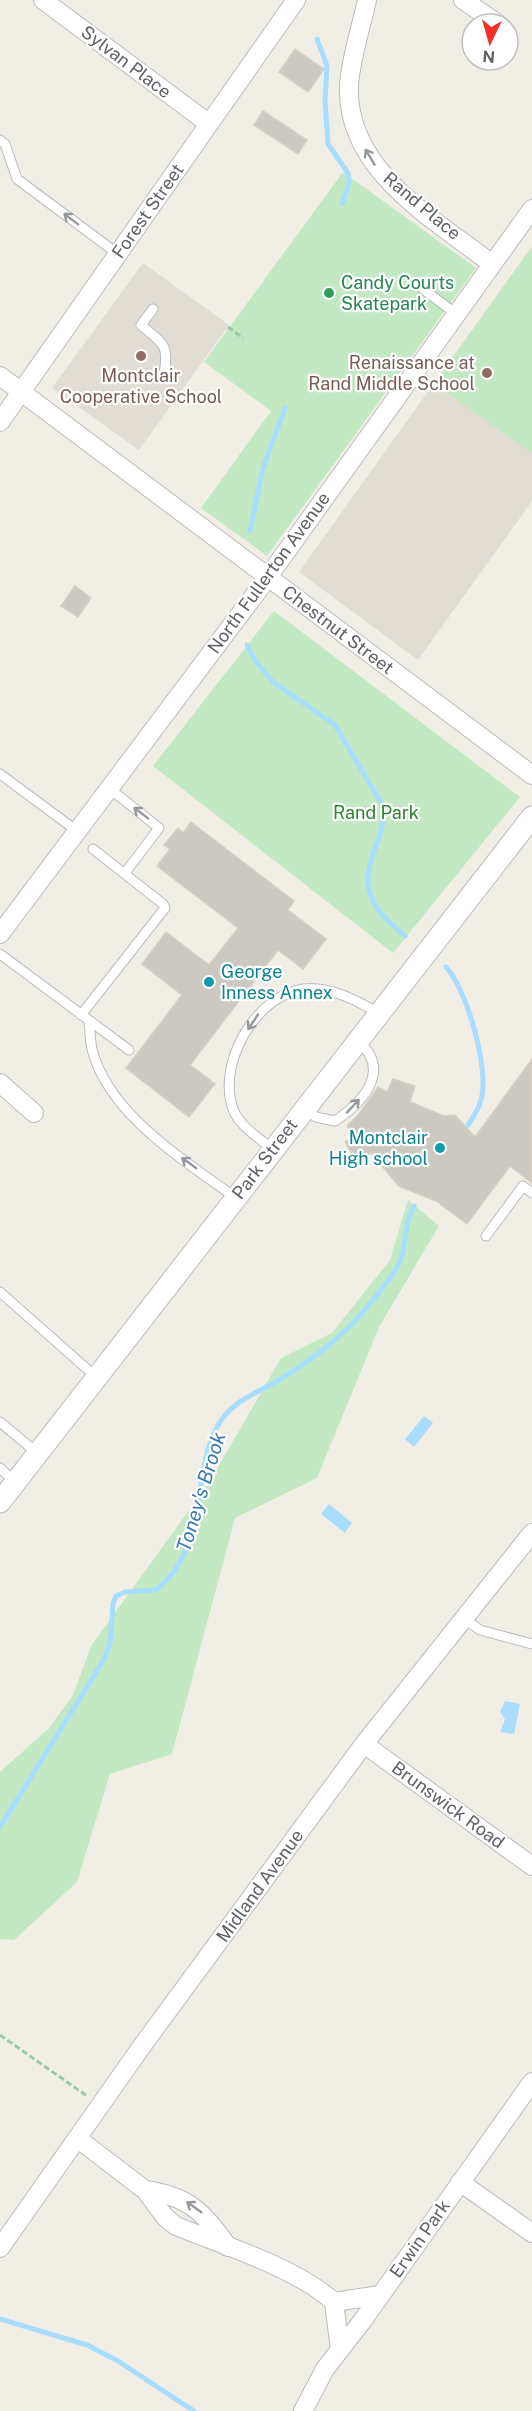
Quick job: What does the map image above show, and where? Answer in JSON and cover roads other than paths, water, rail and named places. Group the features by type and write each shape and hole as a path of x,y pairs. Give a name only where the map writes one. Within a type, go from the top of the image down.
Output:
{"street":[{"name":"Sylvan Place","path":"43,0 208,123"},
{"name":"Forest Street","path":"0,422 296,0"},
{"name":"Rand Place","path":"367,0 350,85 353,119 367,152 378,170 402,194 492,264"},
{"path":"463,0 481,12"},
{"name":"North Fullerton Avenue","path":"0,934 268,577 532,209"},
{"name":"Chestnut Street","path":"0,375 532,775"},
{"name":"Park Street","path":"0,1502 8,1475 37,1453 532,817"},
{"path":"0,1083 34,1113"},
{"name":"Midland Avenue","path":"0,2248 100,2105 364,1744 532,1533"},
{"name":"Brunswick Road","path":"364,1744 532,1866"},
{"name":"Erwin Park","path":"303,2411 325,2369 532,2082"},
{"path":"77,2138 145,2190 165,2217 176,2226 306,2282 334,2302 340,2350"},
{"name":"Erwin Park","path":"459,2182 532,2233"},
{"path":"145,2190 171,2194 188,2202 204,2215 228,2247"},
{"name":"Erwin Park","path":"334,2302 380,2295"}],"lane":[{"path":"0,140 5,144 17,179 118,254"},
{"path":"419,286 456,314"},
{"path":"153,309 141,325 165,345 167,354 164,373"},
{"path":"0,774 77,831"},
{"path":"109,788 159,828 124,873"},
{"path":"93,849 163,904 164,912 85,1018 92,1049 111,1090 164,1145 236,1198"},
{"path":"0,954 129,1050"},
{"path":"272,1149 244,1126 231,1105 231,1071 239,1043 257,1015 271,1001 298,990 318,989 359,1002 378,1013"},
{"path":"304,1109 316,1117 335,1121 356,1105 372,1082 375,1071 369,1050 357,1040"},
{"path":"486,1236 523,1186 532,1193"},
{"path":"0,1292 95,1376"},
{"path":"0,1422 37,1453"},
{"path":"463,1618 480,1630 532,1644"}],"water":[{"path":"424,1416 433,1423 414,1447 405,1439"},
{"path":"329,1504 352,1523 345,1533 321,1514"},
{"path":"505,1701 520,1704 514,1734 500,1732 505,1719 500,1712"}],"waterway":[{"name":"Toney's Brook","path":"317,39 327,66 325,100 328,144 348,173 349,183 342,204"},
{"name":"Toney's Brook","path":"250,531 263,468 285,408"},
{"name":"Toney's Brook","path":"247,645 254,659 273,682 335,725 383,806 382,827 368,873 368,884 374,904 405,936"},
{"name":"Toney's Brook","path":"446,967 462,993 469,1011 482,1070 481,1100 468,1125"},
{"name":"Toney's Brook","path":"0,1827 103,1661 110,1644 113,1604 116,1596 125,1592 156,1590 173,1573 184,1554 196,1512 209,1447 222,1418 235,1405 314,1356 355,1321 398,1266 414,1206"},
{"name":"Toney's Brook","path":"0,2319 87,2345 118,2361 194,2411"}],"place":[{"name":"Candy Courts Skatepark","path":"329,293"},
{"name":"Montclair Cooperative School","path":"141,356"},
{"name":"Renaissance at Rand Middle School","path":"487,373"},
{"name":"George Inness Annex","path":"209,982"},
{"name":"Montclair High school","path":"440,1148"}],"park label":[{"name":"Rand Park","path":"376,813"}]}
